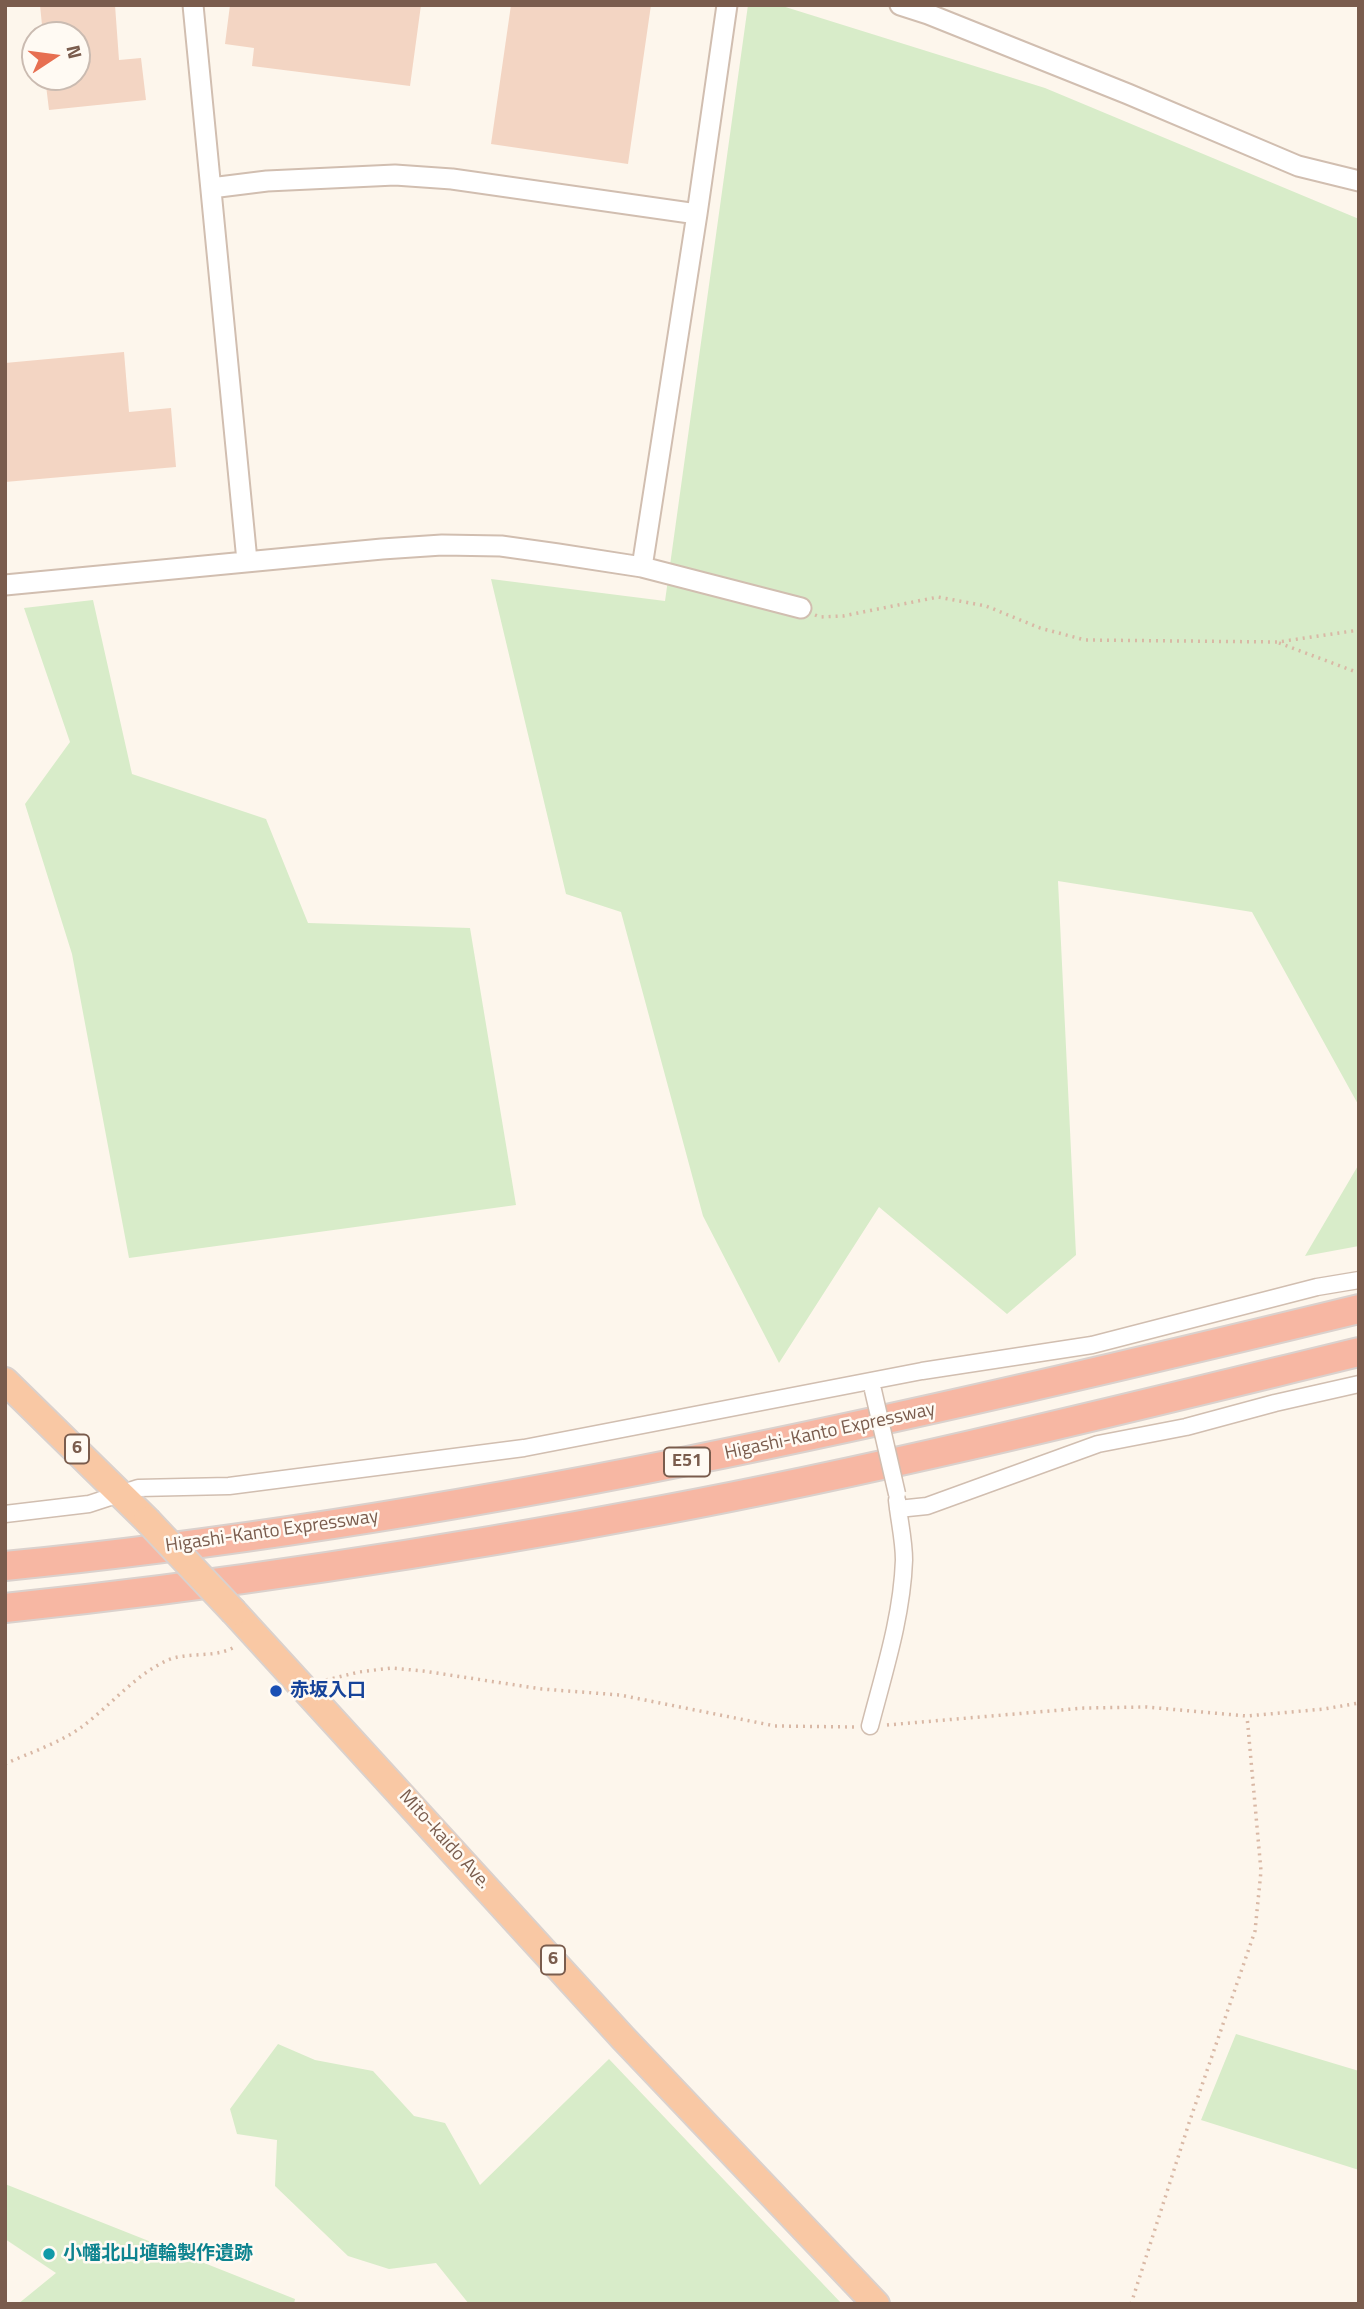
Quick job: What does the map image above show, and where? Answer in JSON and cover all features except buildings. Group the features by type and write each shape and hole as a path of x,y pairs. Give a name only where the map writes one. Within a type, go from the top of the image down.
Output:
{"highway":[{"name":"Higashi-Kanto Expressway","path":"5,1566 205,1543 454,1505 658,1468 1029,1388 1359,1309"},
{"name":"Higashi-Kanto Expressway","path":"5,1608 246,1578 462,1545 664,1510 1037,1430 1359,1352"},
{"name":"Mito-kaido Ave.","path":"5,1381 122,1493 255,1634 623,2038 876,2304"}],"street":[{"path":"193,5 247,561"},
{"path":"642,567 727,5"},
{"path":"900,5 1128,93 1298,166 1359,181"},
{"path":"211,188 267,181 395,175 452,179 697,214"},
{"path":"5,585 418,546 501,546 642,567 801,608"},
{"path":"5,1514 89,1504 138,1488 229,1486 523,1448 1092,1346 1317,1287 1359,1280"},
{"path":"897,1502 927,1506 1098,1444 1186,1427 1359,1384"},
{"path":"870,1726 894,1634 904,1561 897,1502 871,1385"}],"path":[{"path":"801,608 820,617 843,617 938,597 986,606 1040,628 1085,640 1278,642 1359,630"},
{"path":"1278,642 1359,673"},
{"path":"5,1764 79,1729 150,1670 167,1660 186,1654 205,1655 230,1650 255,1634"},
{"path":"302,1686 359,1672 391,1668 542,1689 620,1695 775,1726 870,1726 1084,1708 1146,1707 1247,1716 1359,1703"},
{"path":"1131,2304 1255,1931 1261,1871 1247,1716"}],"green space":[{"path":"748,5 779,5 1045,88 1359,219 1359,1106 1252,912 1058,881 1076,1255 1007,1314 879,1207 779,1363 703,1216 621,912 566,894 491,579 665,601"},
{"path":"93,600 132,774 266,819 308,923 470,928 516,1205 129,1258 72,954 25,804 70,742 24,608"},
{"path":"1359,1164 1359,1246 1305,1256"},
{"path":"1236,2034 1359,2071 1359,2170 1201,2120"},
{"path":"278,2044 315,2060 373,2071 414,2116 445,2123 480,2185 609,2059 842,2304 469,2304 436,2263 389,2269 348,2256 275,2186 277,2140 237,2134 230,2109"},
{"path":"5,2184 295,2299 294,2304 18,2304 56,2273 5,2239"}],"place":[{"name":"赤坂入口","path":"276,1691"},
{"name":"小幡北山埴輪製作遺跡","path":"49,2254"}]}
